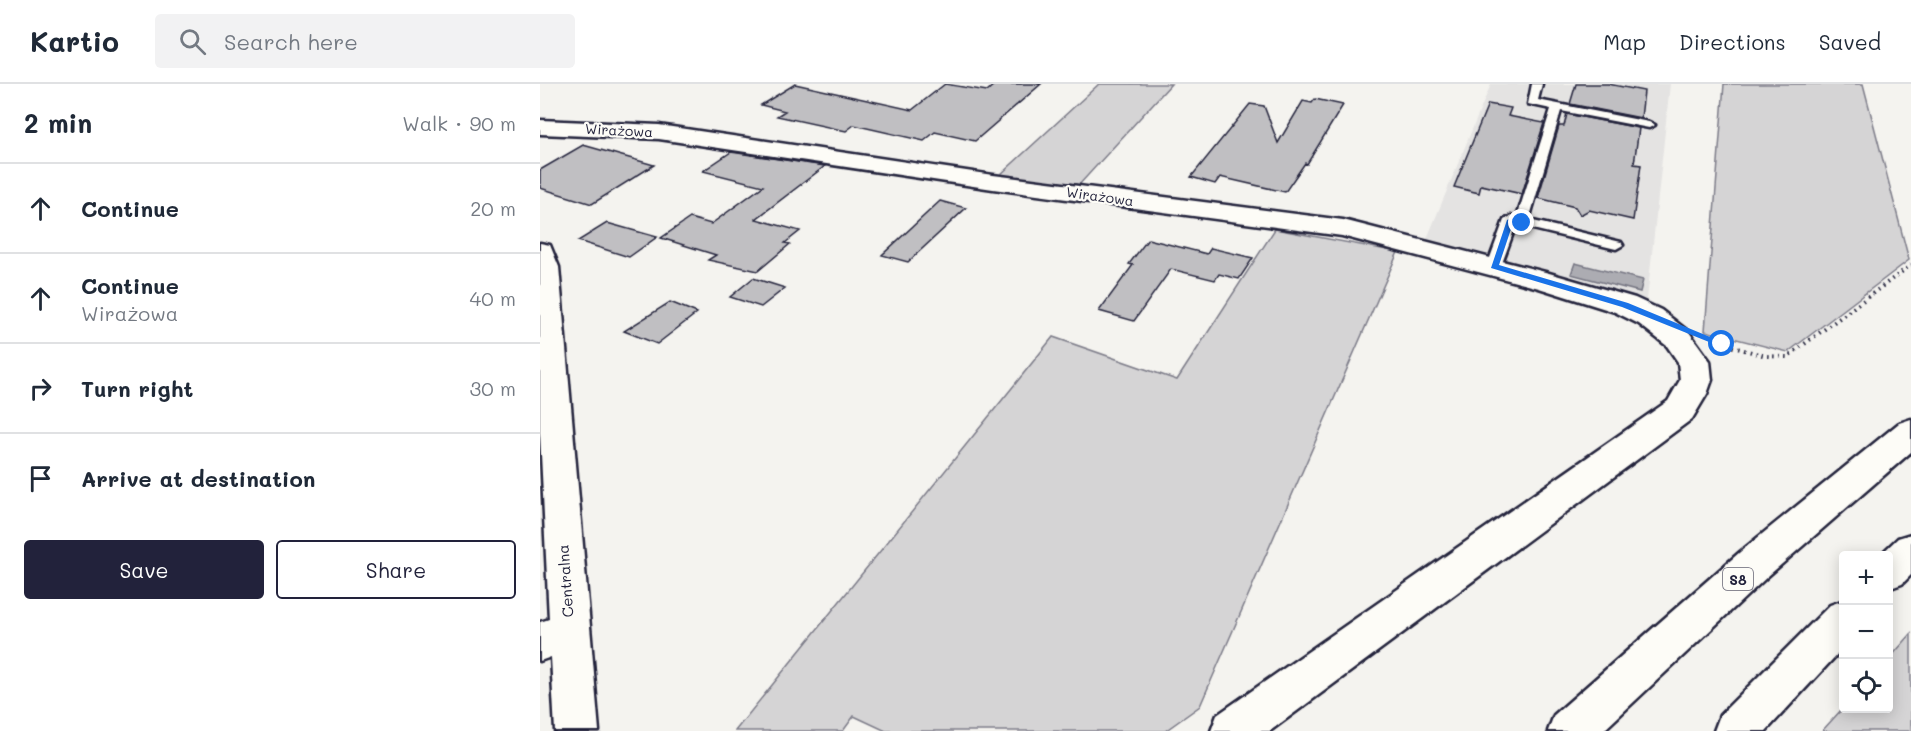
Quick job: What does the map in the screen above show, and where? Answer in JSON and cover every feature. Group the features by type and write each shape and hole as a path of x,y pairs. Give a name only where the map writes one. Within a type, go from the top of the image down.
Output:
{"main road":[{"name":"Wirażowa","path":"540,127 659,132 993,182 1343,228 1494,266 1598,296 1650,317 1678,339 1694,361 1696,380 1691,394 1680,410 1233,731"},
{"name":"Centralna","path":"540,251 545,267 550,330 554,636 577,731"},
{"name":"S8","path":"1570,731 1754,564 1911,432"},
{"path":"1893,567 1911,550"},
{"path":"1736,731 1839,623"}],"lane":[{"path":"1538,84 1532,102 1649,125"},
{"path":"1522,223 1557,107"},
{"path":"1494,266 1511,220 1616,245"}],"path":[{"path":"1712,340 1766,356 1787,357 1911,265"}],"shaded area":[{"path":"1099,84 1171,84 1078,186 1000,175"},
{"path":"1491,84 1670,84 1647,300 1426,241"},
{"path":"1724,84 1863,84 1909,260 1788,352 1705,331"},
{"path":"1275,229 1398,252 1200,706 1165,731 886,731 854,716 843,731 735,731 1053,337 1177,380"},
{"path":"1575,263 1643,280 1640,292 1571,274"},
{"path":"1911,634 1911,731 1822,731 1839,712 1893,713 1893,654"}],"building":[{"path":"795,84 912,110 945,84 987,91 995,84 1041,84 975,141 935,132 924,141 854,125 846,131 777,116 785,111 761,105"},
{"path":"1576,84 1608,84 1644,91 1641,118 1570,104"},
{"path":"1315,99 1343,105 1307,164 1305,163 1285,192 1220,177 1215,184 1191,177 1250,104 1264,106 1278,143 1303,101 1312,103"},
{"path":"1488,104 1511,108 1508,116 1544,123 1522,194 1481,185 1479,193 1454,187"},
{"path":"1567,114 1639,128 1634,164 1641,165 1633,220 1589,210 1580,215 1575,207 1538,198 1559,126 1564,126"},
{"path":"583,145 654,165 592,204 540,188 540,170"},
{"path":"731,152 825,166 756,219 800,231 785,243 790,244 758,271 708,260 716,255 661,238 690,218 711,224 763,186 703,171"},
{"path":"940,201 966,208 908,262 882,255"},
{"path":"607,223 657,237 629,257 578,241"},
{"path":"1148,239 1207,254 1211,248 1253,258 1239,279 1219,274 1215,280 1171,269 1134,321 1099,311 1133,265 1129,264"},
{"path":"753,278 785,288 761,307 730,297"},
{"path":"670,302 697,313 657,344 624,331"}],"route":[{"path":"1522,223 1511,220 1494,266 1625,305 1650,317 1722,344"}]}
